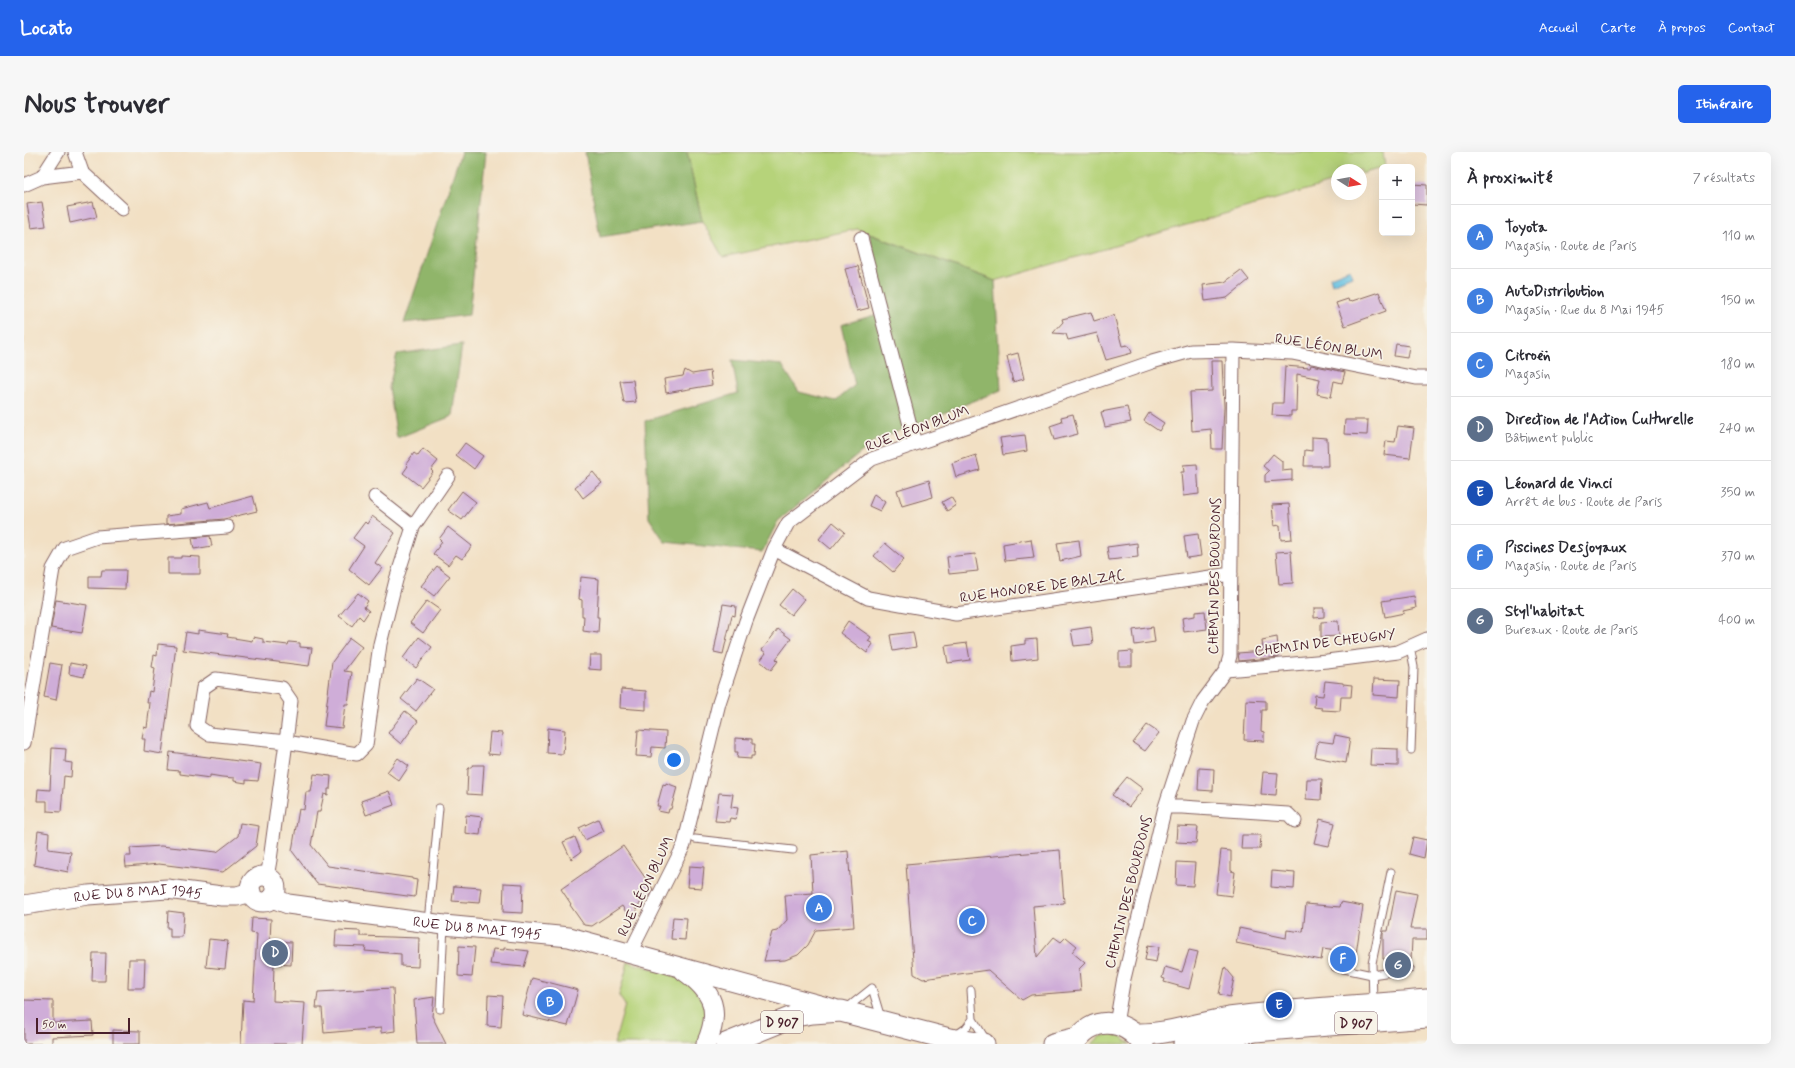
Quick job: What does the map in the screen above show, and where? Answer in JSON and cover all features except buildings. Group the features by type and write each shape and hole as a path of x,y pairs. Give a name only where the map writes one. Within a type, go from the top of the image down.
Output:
{"main road":[{"name":"D 907","path":"1139,1039 1204,1022 1256,1015 1371,1010 1427,1000"},
{"name":"D 907","path":"726,1044 795,1016 841,1011 949,1039 984,1044"},
{"name":"D 907","path":"1184,1044 1210,1037 1255,1031 1423,1016"},
{"path":"1052,1044 1076,1041 1086,1030 1095,1025 1106,1023 1116,1024 1127,1028 1139,1039"}],"street":[{"path":"42,177 58,152"},
{"path":"75,152 82,172 122,209"},
{"path":"24,185 42,177 82,172"},
{"path":"861,238 915,444"},
{"name":"RUE LÉON BLUM","path":"630,953 684,844 719,703 746,621 774,549 788,523 872,459 1152,362 1191,351 1233,350 1292,354 1416,378 1427,378"},
{"name":"CHEMIN DES BOURDONS","path":"1116,1024 1122,983 1165,807 1193,721 1203,701 1226,670 1230,656 1233,350"},
{"path":"267,877 286,742 291,701 282,688 216,679 202,688 197,726 209,734 286,742 356,754 366,745 380,644 396,580 413,527 448,476"},
{"path":"375,496 413,527"},
{"path":"24,743 53,569 66,548 97,537 227,527"},
{"name":"RUE HONORE DE BALZAC","path":"774,549 868,598 956,614 1231,574"},
{"name":"CHEMIN DE CHEUGNY","path":"1226,670 1327,661 1398,652 1427,639"},
{"path":"1165,807 1288,814 1295,821"},
{"path":"267,877 274,882 276,890 272,898 262,902 255,899 251,892 252,885 256,879 267,877"},
{"name":"RUE DU 8 MAI 1945","path":"24,905 88,895 167,889 222,896 237,896 251,892"},
{"name":"RUE DU 8 MAI 1945","path":"272,898 288,904 436,924 568,937 841,1011"},
{"path":"680,968 696,979 710,995 714,1014 713,1029 706,1044"}],"lane":[{"path":"1410,647 1414,667 1411,750"},
{"path":"439,808 436,924 440,1009"},
{"path":"695,839 793,850"},
{"path":"1255,1031 1310,1022 1364,1017 1371,1010 1372,963 1391,872"},
{"path":"1335,967 1372,975 1410,969"},
{"path":"841,1011 872,988 877,1009 883,1022"},
{"path":"971,990 973,1019 983,1036 991,1044"},
{"path":"949,1039 966,1028 973,1019"}],"green space":[{"path":"461,152 486,152 469,315 404,323"},
{"path":"585,152 687,152 702,221 600,237"},
{"path":"687,152 1383,152 1385,164 1379,164 1379,169 1367,172 1367,164 1331,164 1331,183 995,281 857,229 723,257 702,221"},
{"path":"869,234 995,281 1001,390 876,440 778,521 762,552 665,542 649,518 645,421 738,393 732,360 782,365 799,392 836,401 855,385 841,325 888,311"},
{"path":"462,345 452,416 397,438 389,387 397,354"},
{"path":"628,962 675,975 691,982 708,1011 699,1044 614,1044 625,1005 619,996"},
{"path":"1111,1034 1119,1035 1131,1044 1091,1044 1102,1036"}],"water":[{"path":"1350,269 1352,276 1332,284 1330,277"}],"place":[{"name":"Toyota","path":"819,908"},
{"name":"Citroën","path":"972,921"},
{"name":"Direction de l'Action Culturelle","path":"275,953"},
{"name":"Piscines Desjoyaux","path":"1343,959"},
{"name":"Styl'habitat","path":"1398,965"},
{"name":"AutoDistribution","path":"550,1002"},
{"name":"Léonard de Vinci","path":"1279,1005"}]}
